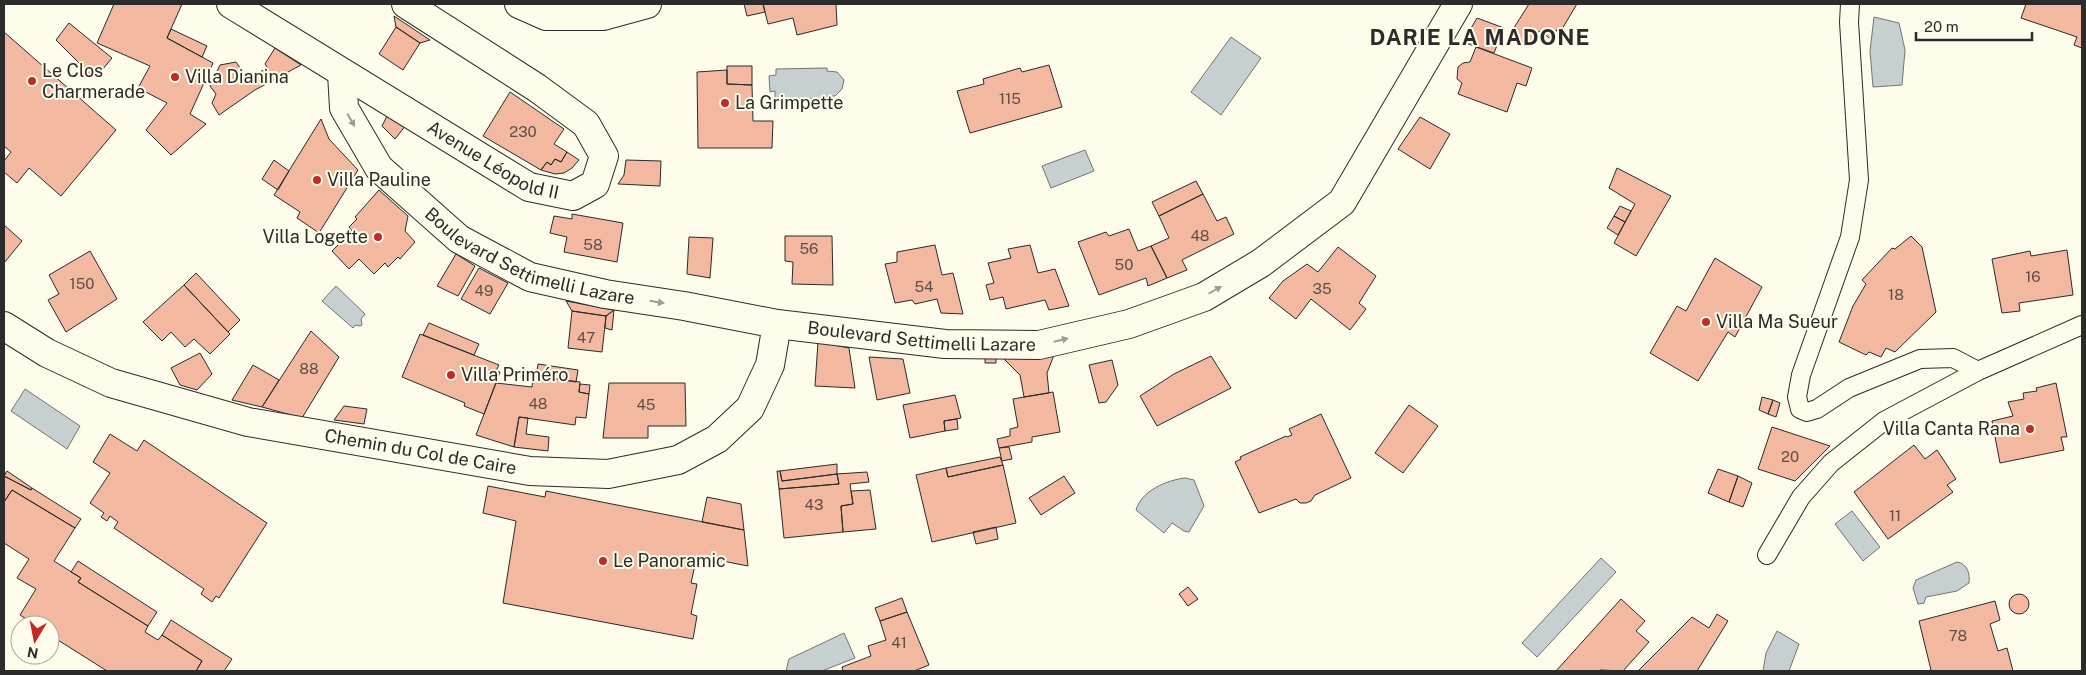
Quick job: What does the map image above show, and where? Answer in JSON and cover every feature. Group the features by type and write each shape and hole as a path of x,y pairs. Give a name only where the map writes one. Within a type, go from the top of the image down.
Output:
{"street":[{"name":"Avenue Léopold II","path":"231,4 529,187 573,196 595,184 604,156 586,124 537,88 406,4"},
{"path":"519,4 546,16 603,16 647,4"},
{"name":"Boulevard Settimelli Lazare","path":"342,73 344,108 378,168 459,239 530,277 605,294 684,306 777,324 945,344 1039,344 1129,324 1204,297 1260,264 1342,202 1458,4"},
{"name":"Chemin du Col de Caire","path":"4,326 47,353 111,383 248,422 530,471 608,474 678,460 717,438 750,408 770,365 777,324"}],"lane":[{"path":"1850,4 1859,180 1850,237 1801,375 1797,397 1800,408 1807,412 1817,409 1849,388 1920,360 1953,358 1978,371"},
{"path":"1767,556 1801,497 1831,463 1884,421 1978,371 2082,325"}],"shaded area":[{"path":"1874,17 1899,23 1905,50 1902,85 1873,87 1870,51"},
{"path":"1231,37 1261,58 1221,115 1191,92"},
{"path":"827,68 827,71 837,72 844,80 842,89 835,96 827,96 827,99 775,99 775,91 770,92 769,76 776,75 776,69"},
{"path":"1085,150 1094,171 1051,188 1042,166"},
{"path":"336,286 365,314 361,319 362,325 355,325 353,328 322,301"},
{"path":"25,389 80,426 67,449 11,411"},
{"path":"1185,478 1194,480 1204,506 1189,532 1172,523 1164,533 1136,510 1143,497 1149,492 1170,481"},
{"path":"1852,511 1880,547 1863,561 1835,524"},
{"path":"1601,558 1616,572 1537,657 1522,643"},
{"path":"1957,562 1964,565 1968,570 1969,583 1957,591 1926,597 1924,603 1918,604 1913,588 1916,580"},
{"path":"1777,631 1799,644 1789,671 1763,671 1766,653"},
{"path":"844,633 855,658 822,671 786,671 789,659"}],"building":[{"name":"Villa Dianina","path":"114,4 182,4 167,38 213,63 190,114 206,124 171,155 146,130 167,103 138,88 150,66 97,43"},
{"path":"744,4 763,4 765,12 747,16"},
{"path":"763,4 836,4 837,25 797,35 793,18 768,24"},
{"path":"1529,4 1577,4 1562,29 1558,28 1551,39 1539,31 1529,46 1510,34"},
{"path":"2026,4 2082,4 2082,48 2074,45 2077,37 2021,18"},
{"path":"394,16 430,40 420,43 396,27"},
{"path":"1477,18 1504,28 1494,53 1463,42"},
{"path":"69,23 112,58 98,75 91,75 56,40"},
{"path":"396,27 420,43 403,70 379,54"},
{"path":"171,29 207,46 202,57 167,38"},
{"name":"Le Clos Charmerade","path":"4,32 116,130 61,196 29,168 17,183 4,172 4,161 11,152 4,146"},
{"path":"1476,47 1532,68 1526,86 1517,83 1507,112 1458,94 1462,83 1457,79 1458,67 1463,63 1470,62"},
{"path":"275,48 301,65 255,90 219,115 212,103 216,94 210,86 220,65 236,62 247,78 268,68 265,64"},
{"path":"1049,65 1062,107 970,133 957,91 984,84 983,79 1020,68 1022,72"},
{"path":"727,66 752,66 752,85 727,84"},
{"name":"La Grimpette","path":"727,70 727,84 752,85 753,121 773,121 772,148 698,148 697,72"},
{"path":"510,92 564,129 554,144 567,152 561,162 555,159 551,165 547,162 541,170 483,136"},
{"path":"388,114 406,125 395,139 382,126"},
{"path":"1420,117 1450,134 1430,169 1398,149"},
{"name":"Villa Pauline","path":"321,119 329,139 358,170 319,233 297,218 300,212 274,195"},
{"path":"567,152 579,160 572,168 564,173 555,174 541,170 547,162 551,165 555,159 561,162"},
{"path":"274,160 289,171 278,190 262,179"},
{"path":"626,160 661,161 660,186 618,184 624,175"},
{"path":"1617,168 1671,196 1636,256 1614,243 1635,204 1609,188"},
{"path":"1196,181 1203,194 1159,216 1152,202"},
{"name":"Villa Logette","path":"379,190 408,216 405,231 415,242 400,259 398,257 388,267 385,263 374,274 359,259 349,269 332,251 352,231 349,227 357,219 355,217"},
{"path":"1203,194 1217,221 1226,217 1234,234 1182,260 1187,270 1167,278 1151,246 1169,238 1159,216"},
{"path":"1620,206 1631,211 1625,222 1614,216"},
{"path":"572,214 623,223 617,262 564,252 567,237 550,233 554,216 572,219"},
{"path":"1614,216 1625,222 1618,235 1607,228"},
{"path":"4,225 22,241 4,263"},
{"path":"1129,229 1138,251 1151,246 1167,278 1148,286 1146,278 1099,295 1078,242 1106,232 1109,236"},
{"path":"785,236 832,236 833,285 792,284 793,262 785,261"},
{"path":"1911,236 1922,247 1936,312 1895,352 1886,348 1881,357 1869,352 1866,355 1839,342 1853,306 1866,284 1862,280 1892,248 1895,249"},
{"path":"689,237 713,238 710,278 687,274"},
{"path":"935,245 942,275 953,273 963,314 941,313 937,299 915,304 912,300 895,303 885,264 897,262 897,252"},
{"path":"1030,245 1038,273 1055,269 1069,306 1049,310 1045,300 1006,309 1003,297 990,300 986,285 994,283 988,263 1011,258 1008,249"},
{"path":"1338,247 1376,276 1359,303 1366,309 1350,330 1311,299 1296,319 1269,298 1283,281 1307,264 1318,272"},
{"path":"2067,250 2073,295 2019,303 2020,311 2002,313 1992,259 2030,251 2031,256"},
{"path":"90,251 117,299 66,332 48,300 59,294 49,275"},
{"path":"456,254 475,266 458,296 437,286"},
{"name":"Villa Ma Sueur","path":"1715,258 1762,287 1735,337 1728,332 1698,381 1650,353 1677,306 1686,311"},
{"path":"479,268 508,283 490,314 461,299"},
{"path":"196,273 240,320 228,332 184,285"},
{"path":"184,285 230,334 210,354 194,339 185,347 171,332 162,341 143,322"},
{"path":"566,301 614,310 606,316 572,311"},
{"path":"614,310 612,330 605,328 606,316"},
{"path":"572,311 606,316 602,352 568,348"},
{"path":"429,323 479,344 474,355 423,335"},
{"path":"311,331 339,357 302,418 262,407"},
{"name":"Villa Priméro","path":"420,334 499,365 496,371 500,372 484,414 464,406 465,403 402,377"},
{"path":"818,342 849,348 855,388 815,386"},
{"path":"200,353 212,374 197,390 180,385 171,368"},
{"path":"1054,355 1047,373 1049,393 1024,397 1020,375 1002,357"},
{"path":"1211,356 1231,388 1157,426 1140,396 1174,374"},
{"path":"869,357 903,359 910,393 877,400"},
{"path":"996,357 996,363 985,363 985,358"},
{"path":"1112,360 1118,385 1106,402 1099,403 1089,365"},
{"path":"538,364 578,370 576,382 536,376"},
{"path":"253,365 279,380 262,407 232,400"},
{"path":"533,376 580,382 579,392 589,394 586,418 576,417 575,425 519,417 514,447 476,435 496,383 532,387"},
{"path":"609,383 685,383 686,426 648,426 648,438 603,438"},
{"name":"Villa Canta Rana","path":"2056,383 2067,437 2061,437 2064,450 2000,463 1992,421 2013,416 2008,402 2024,399 2023,393 2037,391 2036,388"},
{"path":"580,384 590,385 589,394 579,392"},
{"path":"1053,392 1060,432 1032,437 1032,442 999,448 997,439 1010,436 1010,429 1018,427 1013,399"},
{"path":"955,395 961,418 944,421 945,431 910,438 903,405"},
{"path":"1762,397 1773,400 1768,414 1759,410"},
{"path":"1773,400 1780,403 1776,417 1768,414"},
{"path":"1409,405 1438,426 1403,473 1375,453"},
{"path":"344,406 367,409 364,424 334,420"},
{"path":"1321,414 1351,478 1315,495 1311,501 1306,503 1300,503 1296,499 1259,513 1235,462 1241,459 1240,457 1292,435 1289,429"},
{"path":"519,417 528,418 526,434 549,437 548,451 514,447"},
{"path":"957,419 958,429 945,431 944,421"},
{"path":"1772,427 1830,446 1795,481 1758,469"},
{"path":"110,434 137,451 144,440 267,523 219,598 216,596 212,602 201,594 204,589 114,528 118,522 110,516 107,521 101,517 104,513 90,503 110,473 93,462"},
{"path":"1914,445 1925,459 1937,450 1956,479 1947,485 1953,492 1888,539 1854,492"},
{"path":"1009,447 1012,459 1002,461 999,448"},
{"path":"1000,457 1003,465 948,477 946,468"},
{"path":"837,464 837,474 782,481 780,471"},
{"path":"1003,465 1016,523 932,542 916,475 946,468 948,477"},
{"path":"1718,469 1738,476 1729,502 1708,493"},
{"path":"7,471 32,488 31,490 4,476"},
{"path":"777,471 780,471 782,481 837,474 839,484 779,489"},
{"path":"867,472 869,482 850,484 853,504 841,506 843,532 784,538 779,489 839,484 837,474"},
{"path":"4,476 31,490 32,488 81,519 75,528 12,490 4,502"},
{"path":"1064,476 1075,493 1041,515 1029,498"},
{"path":"1738,476 1752,483 1743,507 1729,502"},
{"name":"Le Panoramic","path":"488,486 545,497 546,491 744,530 748,566 697,556 691,583 697,584 691,614 697,616 693,639 503,603 516,521 483,513"},
{"path":"12,490 75,528 54,561 81,578 78,582 148,626 145,632 158,640 162,635 202,661 196,671 107,671 60,641 60,615 20,615 36,589 17,578 29,559 4,543 4,502"},
{"path":"870,490 876,529 843,532 841,506 853,504 851,491"},
{"path":"707,497 741,504 744,530 702,522"},
{"path":"996,527 998,539 976,544 973,532"},
{"path":"78,561 157,612 148,626 78,582 81,578 71,572"},
{"path":"1188,587 1198,599 1188,606 1179,594"},
{"path":"2019,594 2026,597 2029,604 2026,611 2019,614 2012,611 2009,604 2012,597"},
{"path":"902,598 907,612 880,621 875,608"},
{"path":"1621,599 1645,621 1636,631 1649,642 1623,671 1556,671"},
{"path":"1995,601 2000,620 1990,624 1998,651 2007,648 2013,671 1927,671 1931,670 1919,621"},
{"path":"907,612 929,665 914,671 843,671 842,667 871,656 868,646 886,640 880,621"},
{"path":"1717,614 1728,621 1697,671 1638,671 1692,617 1709,628"},
{"path":"171,620 232,659 224,671 196,671 202,661 162,635"}],"place":[{"name":"Villa Dianina","path":"175,77"},
{"name":"Le Clos Charmerade","path":"32,81"},
{"name":"La Grimpette","path":"725,103"},
{"name":"Villa Pauline","path":"317,180"},
{"name":"Villa Logette","path":"378,237"},
{"name":"Villa Ma Sueur","path":"1706,322"},
{"name":"Villa Priméro","path":"451,375"},
{"name":"Villa Canta Rana","path":"2030,429"},
{"name":"Le Panoramic","path":"603,561"}],"district":[{"name":"DARIE LA MADONE","path":"1480,37"}]}
